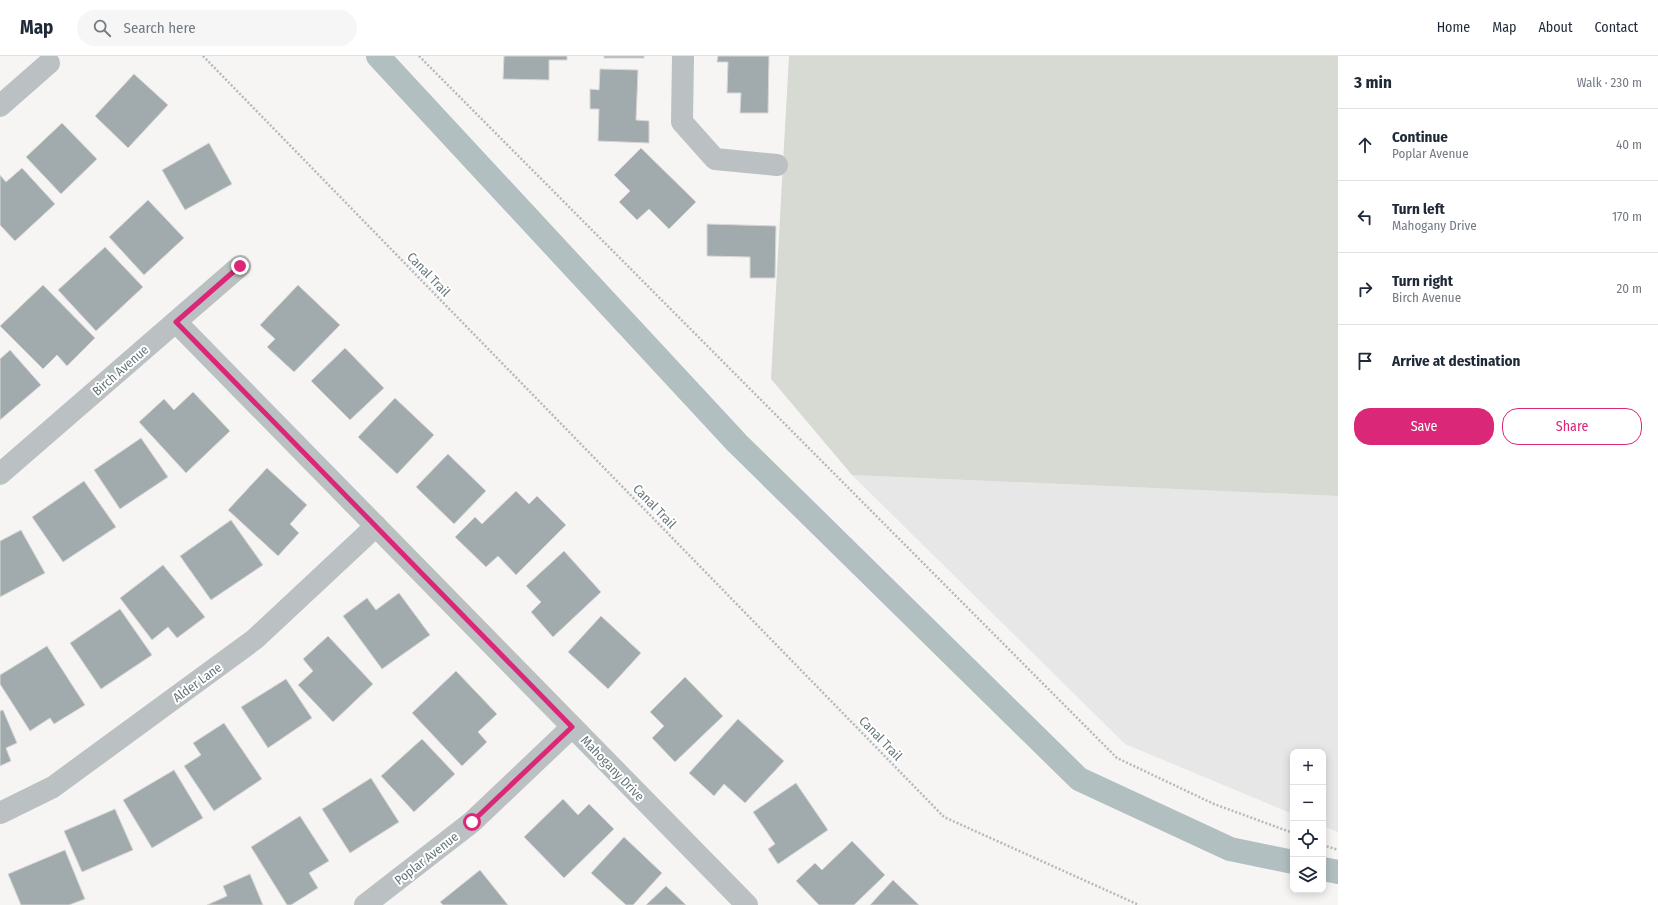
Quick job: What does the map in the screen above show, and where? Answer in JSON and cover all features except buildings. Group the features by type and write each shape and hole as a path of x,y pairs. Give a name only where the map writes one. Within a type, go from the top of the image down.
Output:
{"street":[{"path":"683,56 682,122 715,158 777,165"},
{"path":"0,106 49,63"},
{"name":"Birch Avenue","path":"0,474 240,266"},
{"name":"Mahogany Drive","path":"176,322 747,905"},
{"name":"Alder Lane","path":"0,813 53,787 255,640 376,526"},
{"name":"Poplar Avenue","path":"365,905 472,822 572,727"}],"path":[{"name":"Canal Trail","path":"203,56 944,817 1139,905"},
{"path":"419,56 1117,758 1214,804 1290,832"},
{"path":"1326,845 1338,850"}],"shaded area":[{"path":"789,56 1338,56 1338,496 852,475 771,379"},
{"path":"852,475 1338,496 1338,832 1326,827 1326,749 1290,749 1290,813 1125,744"}],"waterway":[{"path":"378,56 737,443 1079,779 1230,849 1290,861"},
{"path":"1326,870 1338,872"}],"route":[{"path":"240,266 176,322 572,727 472,822"}]}
